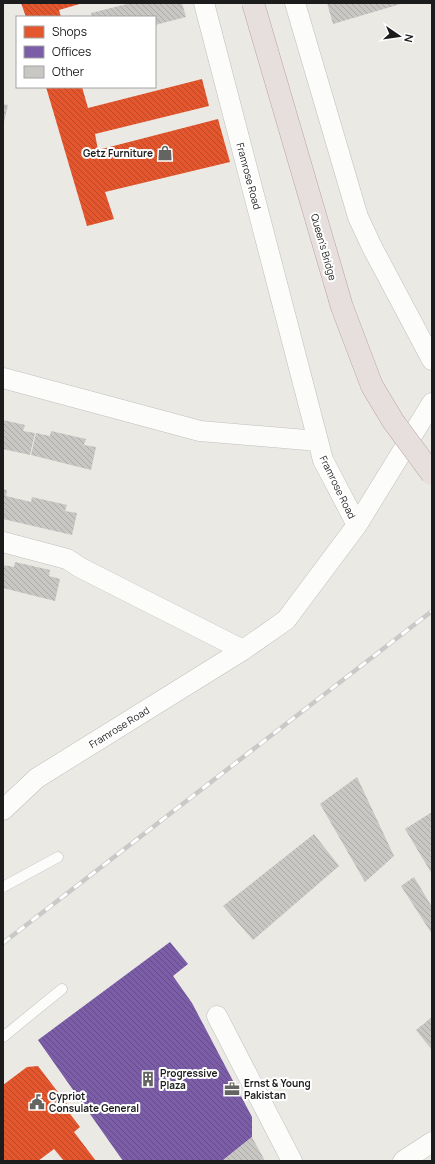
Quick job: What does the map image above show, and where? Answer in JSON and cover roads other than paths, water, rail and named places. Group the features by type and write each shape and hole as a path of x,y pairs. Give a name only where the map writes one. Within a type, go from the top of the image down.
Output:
{"highway":[{"name":"Queen's Bridge","path":"253,3 342,307 370,379 393,421 432,474"}],"street":[{"name":"Framrose Road","path":"3,810 37,778 243,650 286,620 357,525 323,460 204,3"},
{"path":"295,3 334,142 358,217 372,247 432,360"},
{"path":"3,378 200,431 318,441"},
{"path":"357,525 432,403"},
{"path":"3,542 67,559 80,568 243,650"},
{"path":"217,1016 292,1161"},
{"path":"403,1161 432,1142"}],"lane":[{"path":"3,887 58,857"},
{"path":"3,1037 62,989"}],"railway":[{"path":"3,943 432,611"}],"place":[{"name":"Getz Furniture","path":"165,153"},
{"name":"Progressive Plaza","path":"148,1079"},
{"name":"Ernst & Young Pakistan","path":"232,1089"},
{"name":"Cypriot Consulate General","path":"37,1102"}]}
